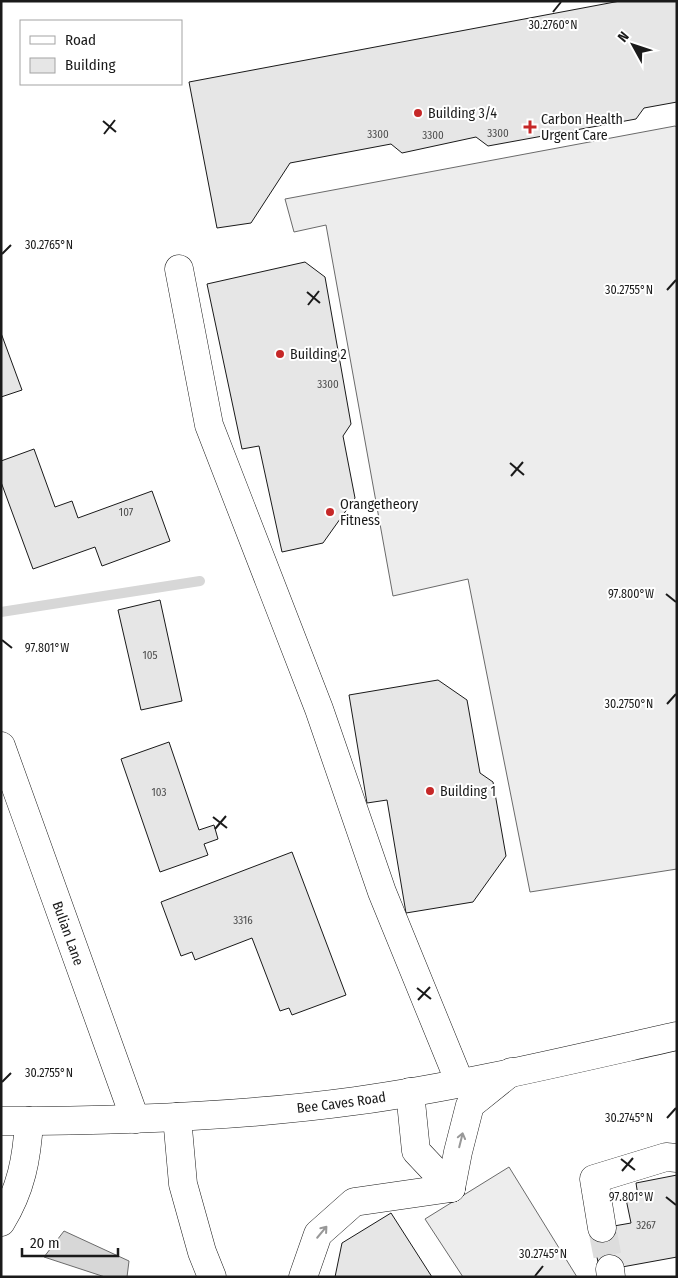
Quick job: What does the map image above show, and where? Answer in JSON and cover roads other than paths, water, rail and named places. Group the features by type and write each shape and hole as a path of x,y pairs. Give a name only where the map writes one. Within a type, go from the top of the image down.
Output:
{"main road":[{"path":"179,269 210,425 319,709 382,892 460,1083"},
{"name":"Bulian Lane","path":"1,746 135,1119"},
{"name":"Bee Caves Road","path":"1,1121 135,1119 303,1107 460,1083 677,1036"},
{"path":"451,1188 470,1105 511,1072"},
{"path":"410,1092 416,1150 451,1188"},
{"path":"177,1117 183,1184 202,1252 212,1277"},
{"path":"1,1222 11,1206 21,1180 28,1150 29,1121"},
{"path":"602,1228 594,1179 666,1157 677,1158"},
{"path":"303,1277 318,1234 354,1202 451,1188"}],"waterway":[{"path":"1,612 200,581"}],"tunnel":[{"path":"602,1228 610,1269"}],"place":[{"name":"Building 3/4","path":"418,113"},
{"name":"Carbon Health Urgent Care","path":"530,127"},
{"name":"Building 2","path":"280,354"},
{"name":"Orangetheory Fitness","path":"330,512"},
{"name":"Building 1","path":"430,791"}]}
